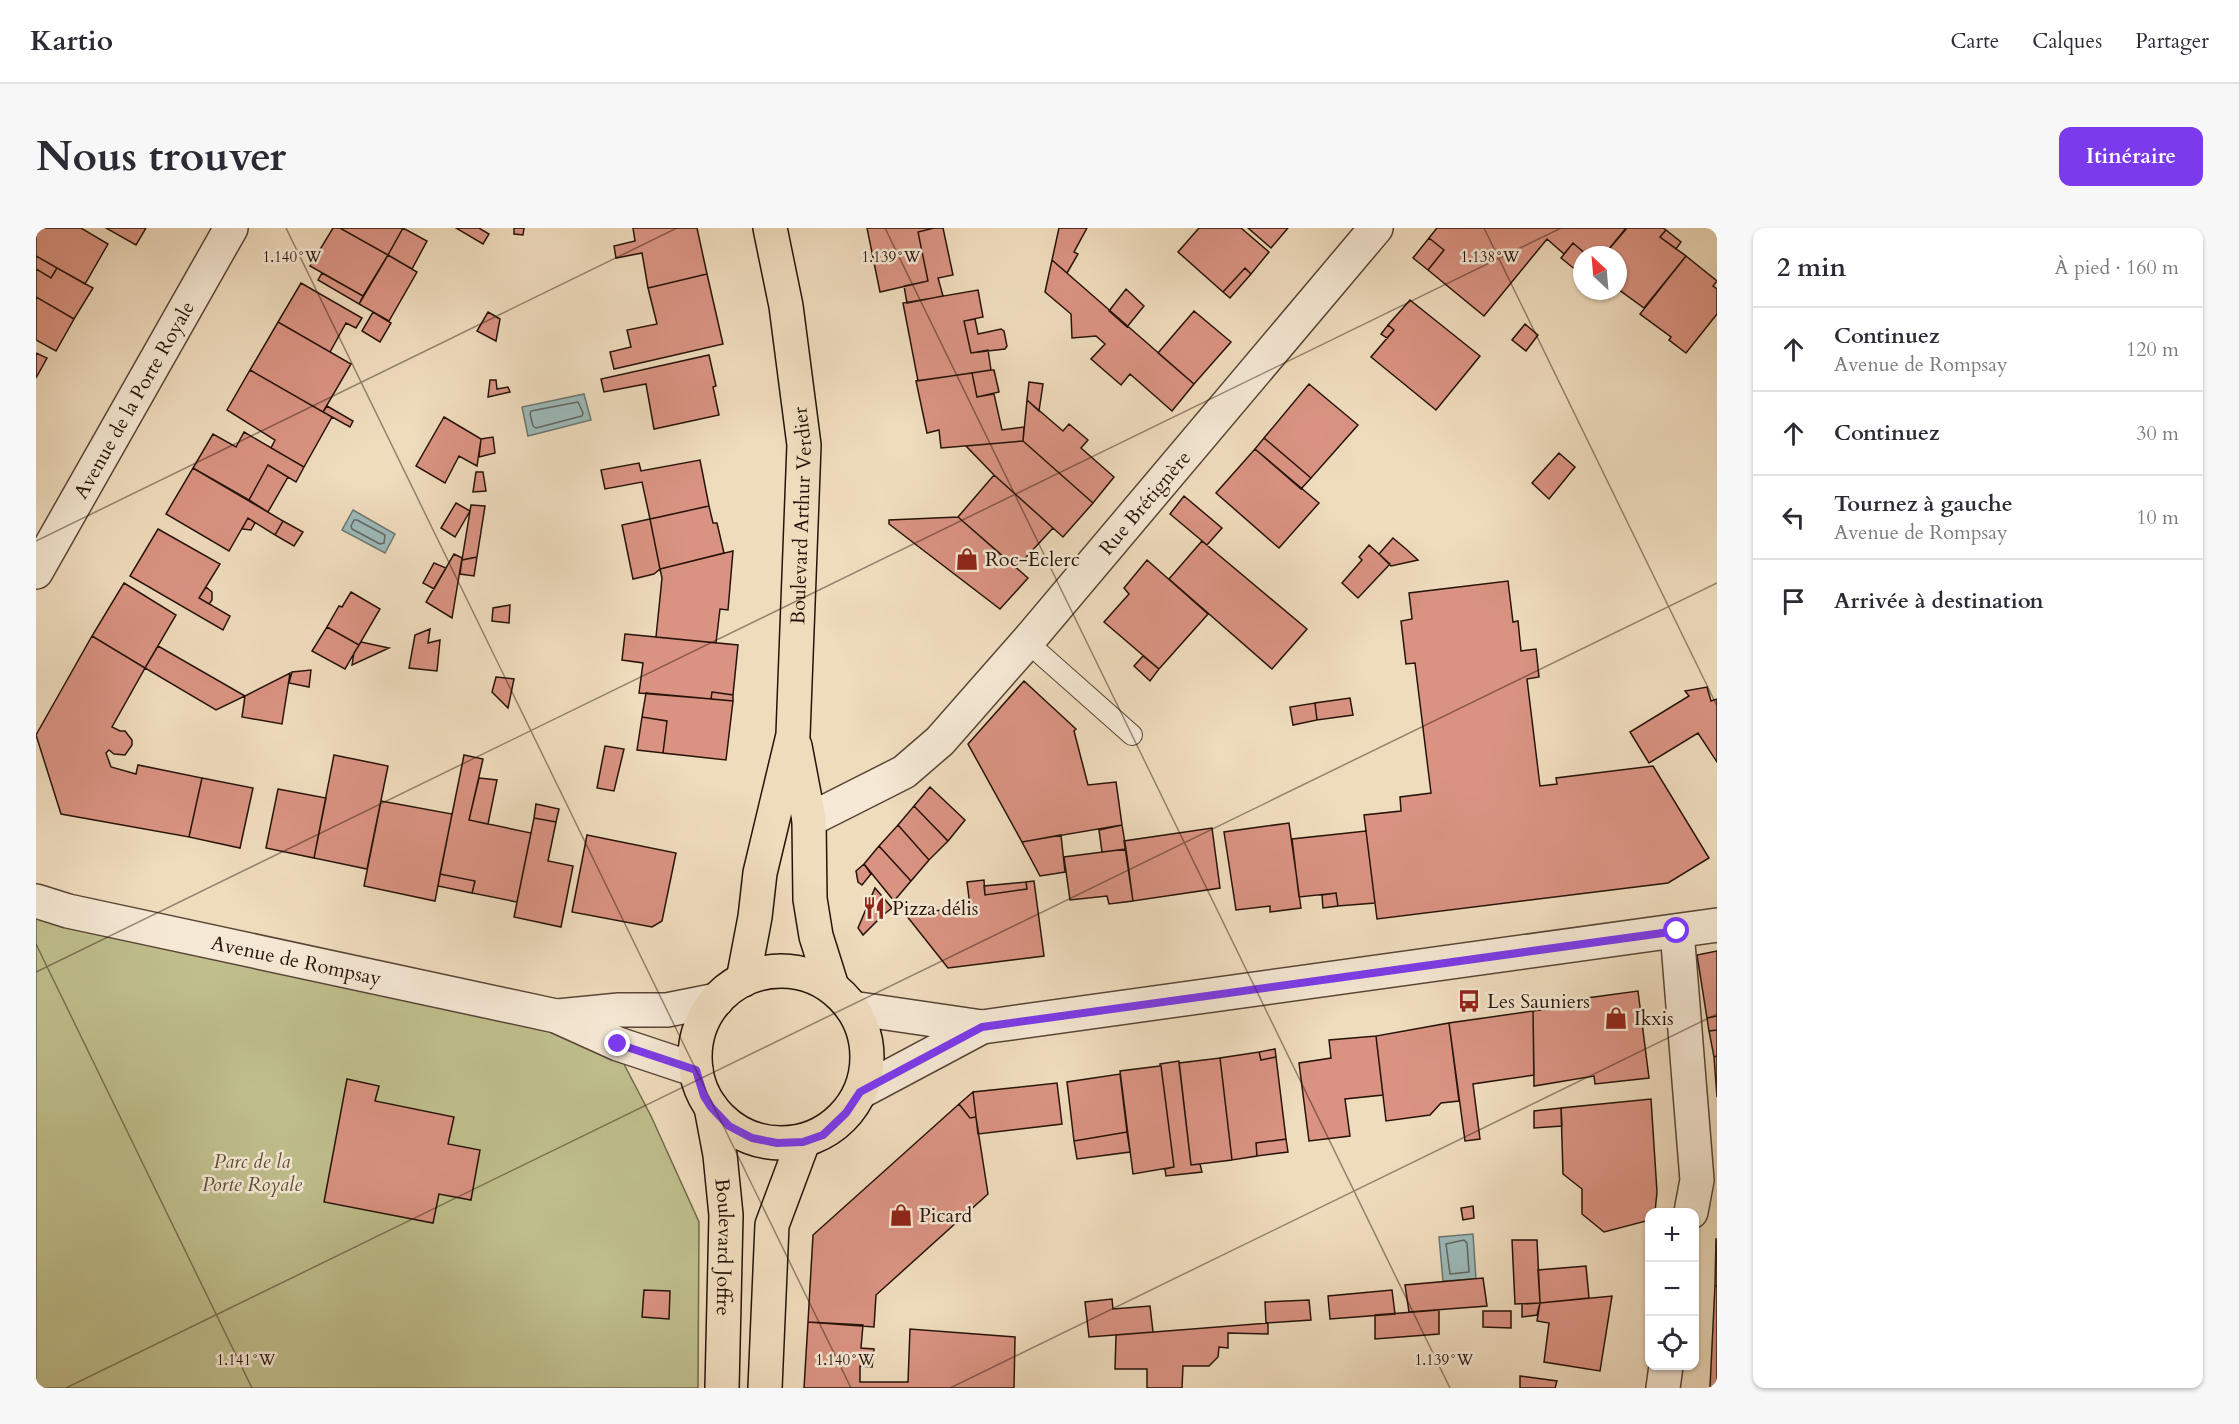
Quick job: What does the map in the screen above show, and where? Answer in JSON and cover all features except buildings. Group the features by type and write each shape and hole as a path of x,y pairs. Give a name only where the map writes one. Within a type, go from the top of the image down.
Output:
{"main road":[{"name":"Boulevard Arthur Verdier","path":"742,980 755,917 760,873 793,735 804,445 786,306 770,228"},
{"name":"Boulevard Arthur Verdier","path":"793,735 809,820 810,899 816,936 842,997"},
{"path":"788,971 811,976 842,997 865,1035 867,1064 860,1092 846,1113 823,1135 803,1142 777,1143 752,1138 729,1126 704,1096 696,1070 696,1045 703,1021 717,1000 742,980 764,972 788,971"},
{"name":"Boulevard Joffre","path":"711,1107 720,1155 726,1215 722,1388"},
{"path":"765,1388 772,1225 803,1142"}],"street":[{"name":"Avenue de la Porte Royale","path":"36,572 231,228"},
{"name":"Rue Brétignère","path":"809,820 904,772 940,741 1028,642 1376,228"},
{"name":"Avenue de Rompsay","path":"36,901 68,911 556,1016 618,1044 696,1070"},
{"path":"842,997 982,1027 1717,925"},
{"path":"1677,931 1697,1180 1692,1208"},
{"name":"Avenue de Rompsay","path":"556,1016 619,1010 667,1010 717,1000"},
{"path":"860,1092 982,1027"},
{"path":"1663,1388 1665,1370"}],"lane":[{"path":"1028,642 1132,735"}],"green space":[{"name":"Parc de la Porte Royale","path":"36,916 618,1044 625,1066 651,1116 699,1222 698,1388 36,1388"}],"water":[{"path":"584,394 591,420 528,436 522,407"},
{"path":"353,510 395,534 385,553 342,530"},
{"path":"1473,1234 1476,1279 1443,1281 1439,1237"}],"place":[{"name":"Roc-Eclerc","path":"967,559"},
{"name":"Pizza délis","path":"874,908"},
{"name":"Les Sauniers","path":"1469,1001"},
{"name":"Ikxis","path":"1616,1018"},
{"name":"Picard","path":"901,1215"}],"route":[{"path":"618,1044 696,1070 704,1096 729,1126 752,1138 777,1143 803,1142 823,1135 846,1113 860,1092 982,1027 1677,931"}]}
